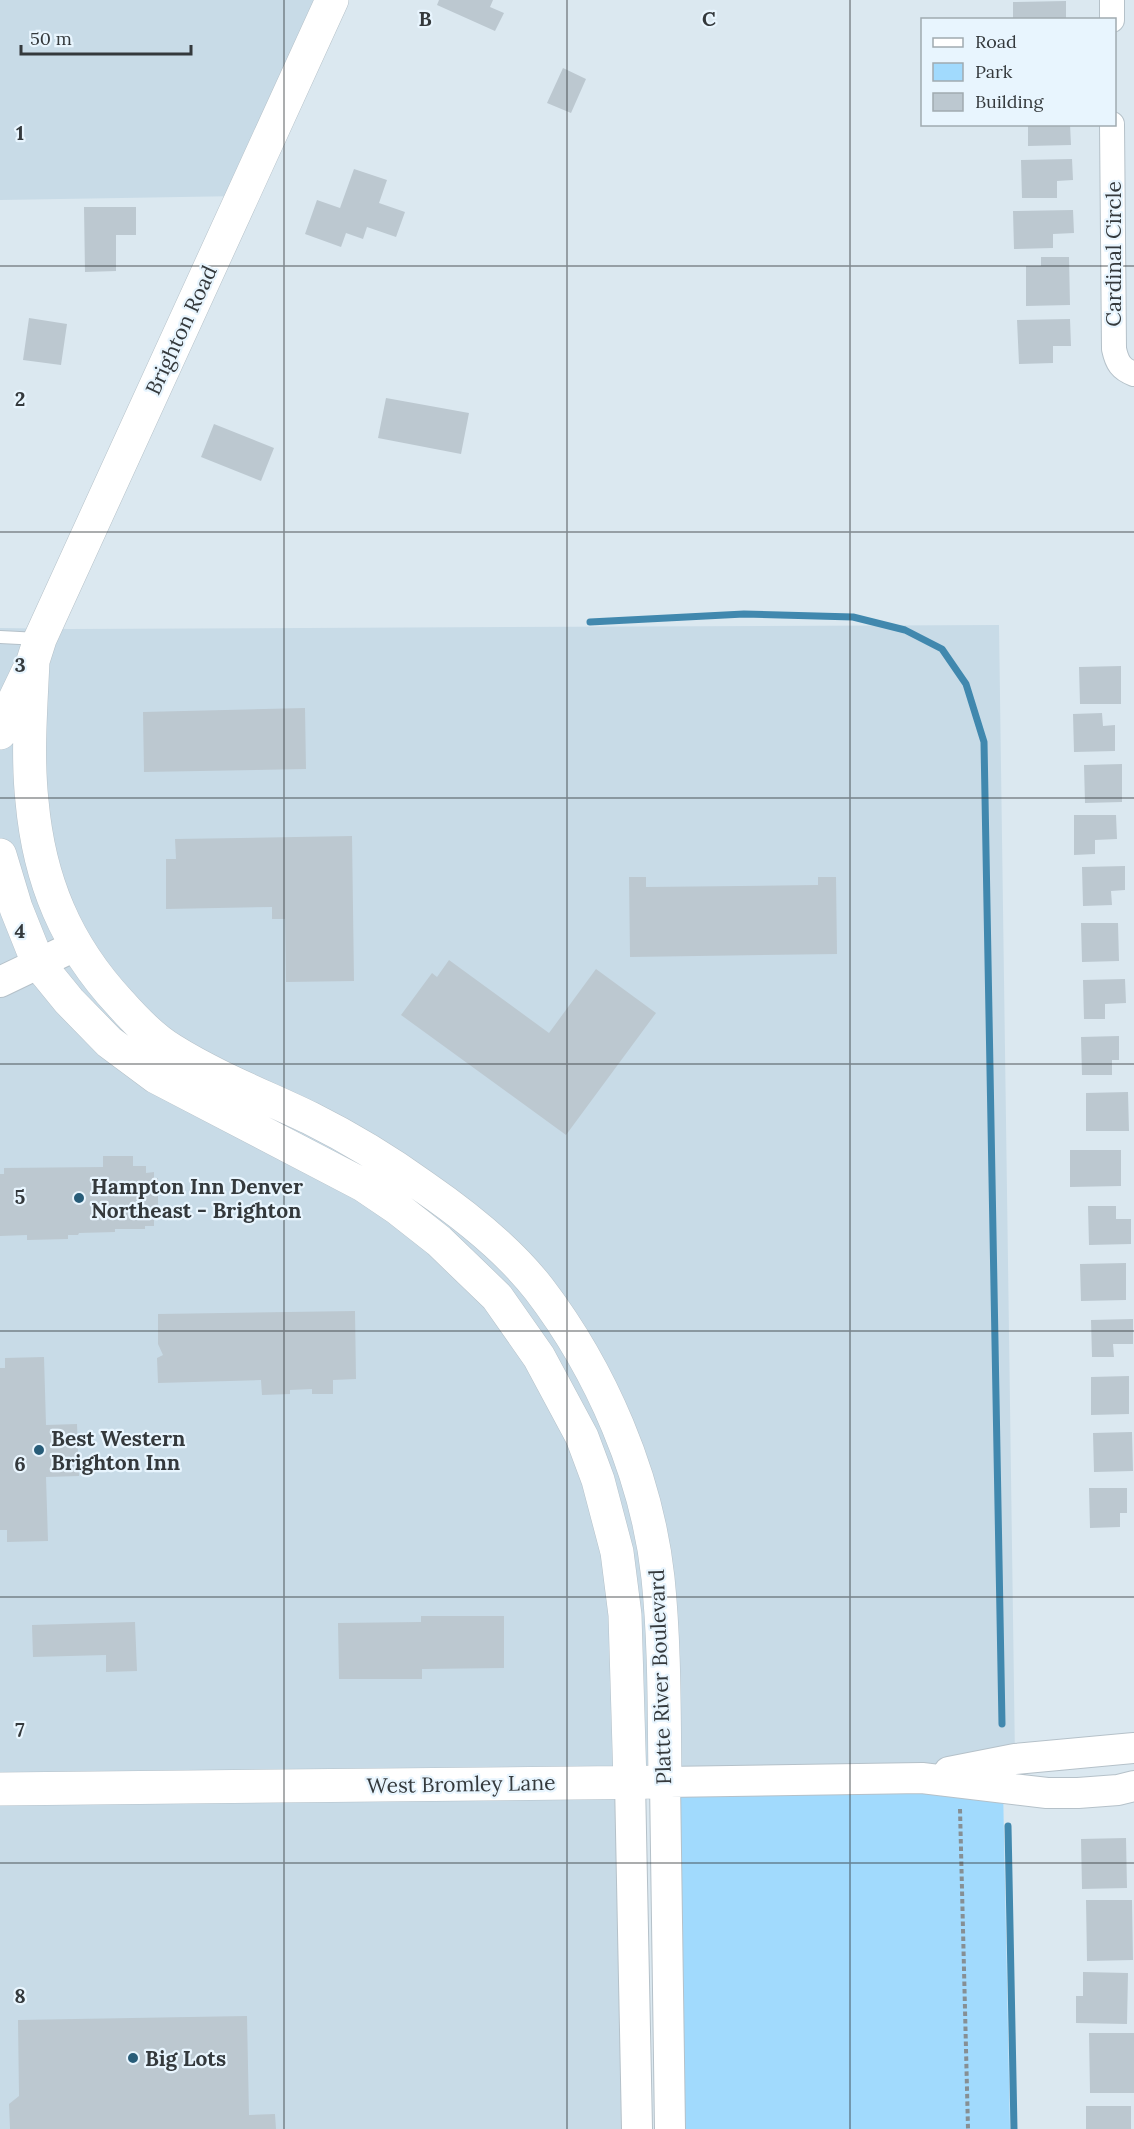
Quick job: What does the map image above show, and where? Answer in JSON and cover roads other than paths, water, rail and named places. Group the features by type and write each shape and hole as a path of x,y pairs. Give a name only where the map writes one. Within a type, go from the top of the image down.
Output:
{"main road":[{"name":"Brighton Road","path":"0,733 332,0"},
{"name":"Brighton Road","path":"37,650 31,800 51,894 75,946"},
{"path":"0,855 16,908 38,963"},
{"name":"Platte River Boulevard","path":"75,946 105,987 140,1025 170,1049 250,1091 309,1118 397,1167 448,1203 502,1248 539,1288 598,1382 627,1447 643,1503 655,1559 661,1625 665,1782"},
{"name":"Platte River Boulevard","path":"38,963 69,1001 109,1042 154,1076 363,1185 439,1241 497,1297 539,1357 581,1432 606,1506 621,1574 626,1624 630,1782"},
{"name":"West Bromley Lane","path":"0,1789 665,1782"}],"street":[{"path":"1112,0 1112,18"},
{"name":"Cardinal Circle","path":"1112,126 1114,349 1116,359 1123,370 1134,374"},
{"path":"0,982 75,946"},
{"path":"295,1149 309,1118"},
{"path":"326,1166 341,1135"},
{"name":"West Bromley Lane","path":"922,1778 1015,1760 1134,1748"},
{"name":"West Bromley Lane","path":"665,1782 922,1778 1047,1793 1118,1790 1134,1786"},
{"name":"Platte River Boulevard","path":"630,1782 637,2129"},
{"name":"Platte River Boulevard","path":"665,1782 670,2129"}],"lane":[{"path":"0,637 37,650"}],"waterway":[{"path":"590,622 744,614 853,617 905,630 942,649 966,684 984,742 1002,1724"},
{"path":"1008,1826 1014,2129"}],"place":[{"name":"Hampton Inn Denver Northeast - Brighton","path":"79,1198"},
{"name":"Best Western Brighton Inn","path":"39,1450"},
{"name":"Big Lots","path":"133,2058"}]}
